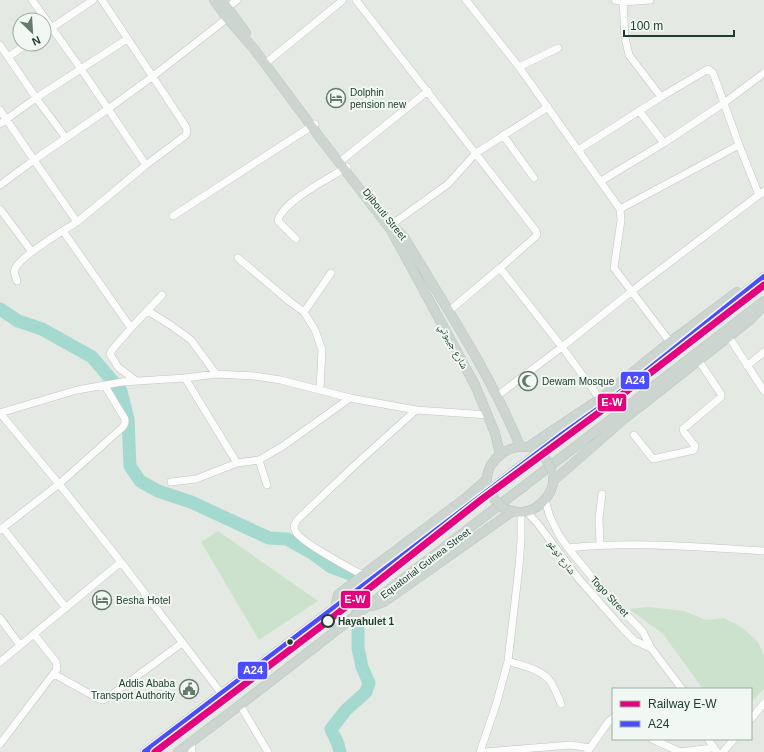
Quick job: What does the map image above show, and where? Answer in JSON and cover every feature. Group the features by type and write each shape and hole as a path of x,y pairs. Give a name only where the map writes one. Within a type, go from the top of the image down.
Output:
{"main road":[{"name":"Djibouti Street","path":"214,0 227,10 313,125"},
{"name":"Djibouti Street","path":"227,10 254,49 344,165 391,225 404,237 528,448"},
{"name":"Djibouti Street","path":"344,165 391,230 396,242"},
{"name":"شارع جيبوتي","path":"396,242 475,385 495,433 500,454"},
{"path":"517,511 495,500 487,484 490,467 500,454 509,449 528,448 600,399 670,342 737,292 764,276"},
{"name":"Equatorial Guinea Street","path":"144,752 335,607 342,597 362,579 453,518 562,435 607,403 764,276"},
{"path":"553,481 624,419 753,317 764,302"},
{"name":"Equatorial Guinea Street","path":"178,752 240,706 764,302"},
{"path":"367,607 384,602 517,511 544,500 549,494 553,481 552,471 546,459 528,448"},
{"path":"362,579 467,497 487,484"}],"street":[{"path":"32,0 41,12"},
{"path":"93,0 52,27 146,165"},
{"path":"17,280 14,274 18,263 77,222 146,165 184,138 187,132 102,0"},
{"path":"0,185 152,77 237,0"},
{"path":"267,62 343,0"},
{"path":"356,0 476,153 537,235 449,312"},
{"path":"466,0 519,67 601,180 620,209 621,220 614,268 670,342"},
{"path":"615,0 650,0"},
{"path":"623,1 625,38 629,55 661,97"},
{"path":"3,122 36,98 127,38"},
{"path":"0,45 36,98 66,138"},
{"path":"519,67 558,48"},
{"path":"8,57 15,52"},
{"path":"497,396 761,193 739,145 713,73 708,69 578,150"},
{"path":"601,180 664,143 724,103 764,73"},
{"path":"296,239 278,221 282,211 294,200 344,165 428,91"},
{"path":"391,225 448,184 476,153 548,107"},
{"path":"0,110 3,122 34,160 77,222"},
{"path":"640,112 664,143"},
{"path":"173,216 313,125"},
{"path":"503,135 534,178"},
{"path":"620,209 739,145"},
{"path":"0,209 32,252"},
{"path":"63,231 131,328"},
{"path":"238,258 304,312 315,330 322,350 320,390"},
{"path":"500,268 562,347 600,399"},
{"path":"304,312 331,273"},
{"path":"136,381 118,367 110,354 131,328 162,295"},
{"path":"148,311 191,340 216,374"},
{"path":"729,337 764,391"},
{"path":"748,366 764,352"},
{"path":"634,435 653,459 694,450 695,446 684,432 684,429 721,397 721,394 699,361"},
{"path":"221,693 122,562 0,413 77,390 122,382 185,378 216,374 254,376 281,380 350,398 416,410 488,415"},
{"path":"185,378 237,463"},
{"path":"66,608 1,529 59,484 123,427 125,419 108,385"},
{"path":"171,482 196,479 237,463 259,460 283,446 350,398"},
{"path":"362,579 348,568 303,539 296,533 294,526 297,520 416,410"},
{"path":"259,460 267,485"},
{"path":"600,545 599,519 602,494"},
{"name":"Togo Street","path":"544,500 559,535 568,548 596,582 643,632 651,648 681,688"},
{"path":"480,752 508,661 521,540 517,511"},
{"name":"شارع توغو","path":"517,511 538,524 578,578 623,629 635,641 651,648"},
{"path":"568,548 600,545 674,546 764,551"},
{"path":"0,662 122,562"},
{"path":"0,618 20,645"},
{"path":"0,744 57,668 56,662 34,634"},
{"path":"54,674 98,699 103,700 182,643"},
{"path":"508,661 531,669 546,677 551,682 561,704"},
{"path":"752,718 764,703"},
{"path":"240,706 268,752"},
{"path":"484,752 571,745 589,750 608,721 612,719"},
{"path":"654,740 680,752 715,750 709,740"},
{"path":"723,752 733,740"},
{"path":"191,741 192,752"}],"green space":[{"path":"218,531 318,601 259,640 201,542"},
{"path":"648,607 684,611 706,620 724,618 743,628 758,642 764,655 764,689 752,701 752,688 702,688 663,634 629,609"}],"waterway":[{"path":"0,309 18,321 42,329 92,357 121,391 128,419 130,466 140,481 158,491 191,502 269,538 287,539 312,553 331,567 350,574 358,579 358,648 362,667 369,683 366,692 346,710 331,729 340,752"}],"rail line":[{"name":"E-W","path":"155,752 328,621 482,499 601,411 764,285"}],"transit line":[{"name":"A24","path":"145,752 562,435 607,403 764,277"}],"place":[{"name":"Dolphin pension new","path":"336,98"},
{"name":"Dewam Mosque","path":"528,381"},
{"name":"Besha Hotel","path":"102,600"},
{"name":"Hayahulet 1","path":"328,621"},
{"name":"Addis Ababa Transport Authority","path":"189,689"}]}
